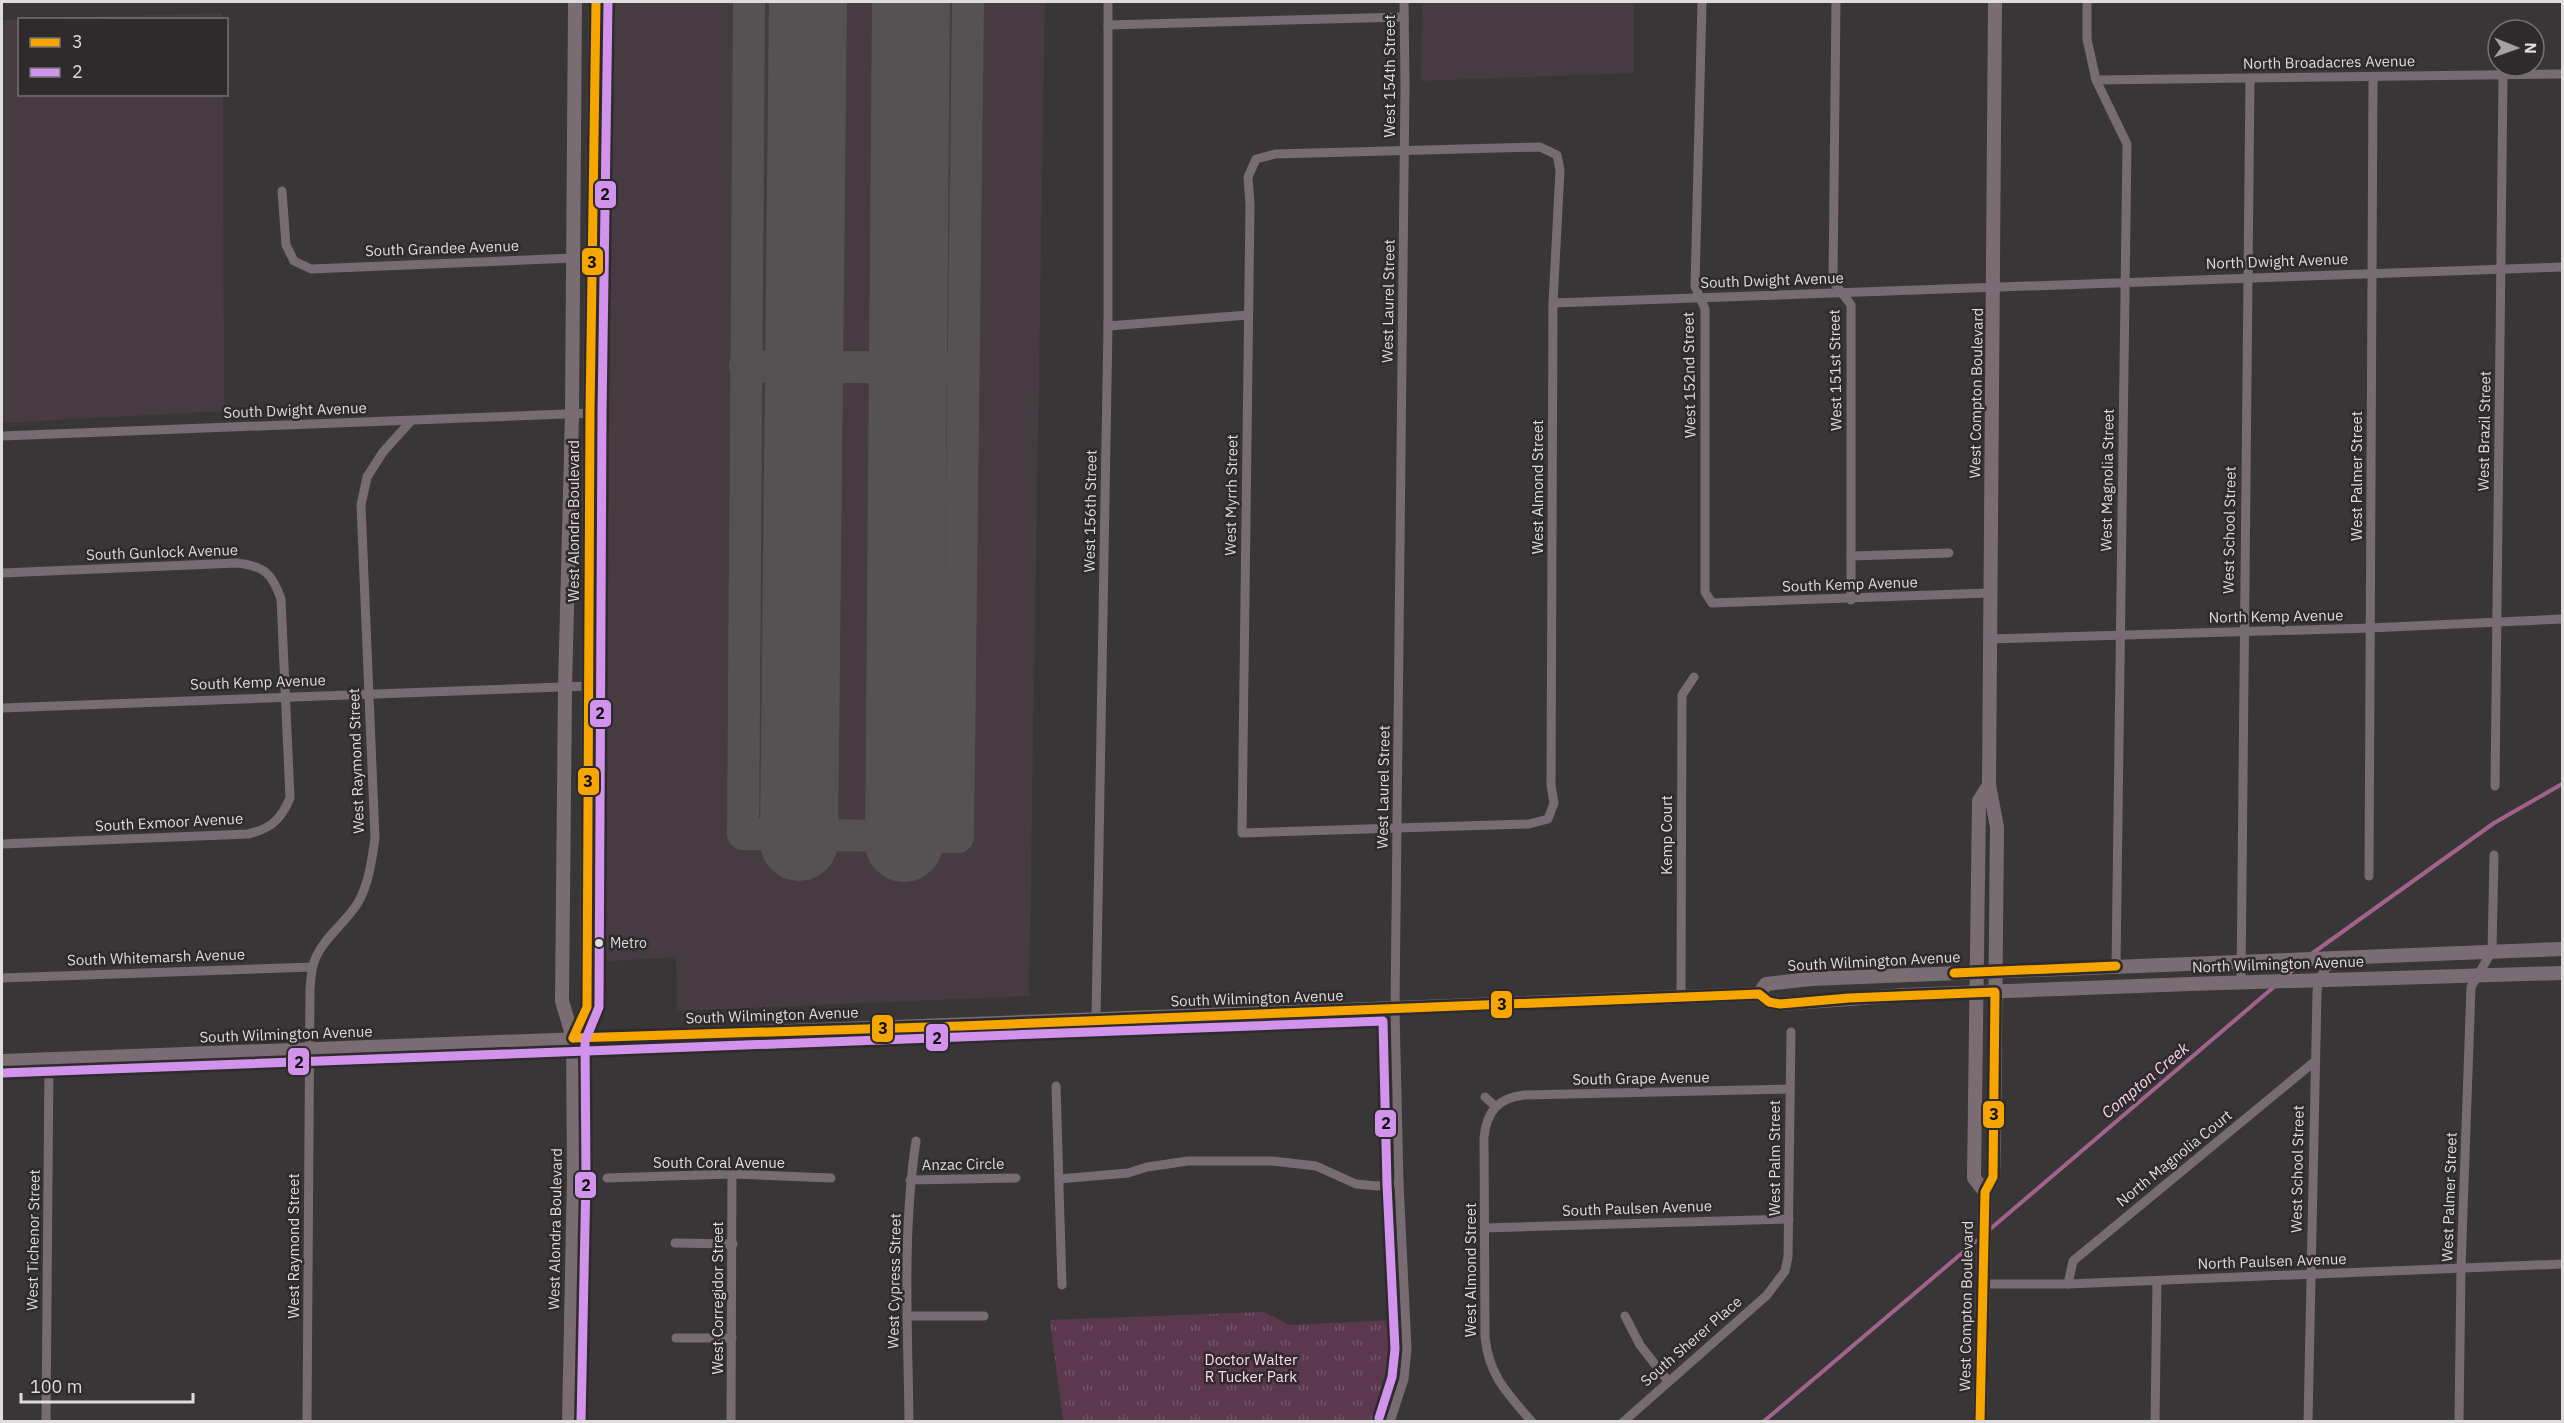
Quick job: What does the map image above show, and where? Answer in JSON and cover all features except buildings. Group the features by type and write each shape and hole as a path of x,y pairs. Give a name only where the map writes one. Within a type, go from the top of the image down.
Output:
{"main road":[{"name":"West Alondra Boulevard","path":"569,1422 574,1177 573,1038 562,1001 565,687 572,414 574,2"},
{"name":"West Alondra Boulevard","path":"573,1038 587,1007 590,413 596,2"},
{"name":"West Compton Boulevard","path":"1980,1422 1985,1192 1993,1177 1997,827 1989,785 1995,2"},
{"name":"West Compton Boulevard","path":"1985,1192 1974,1178 1975,973 1979,801 1989,785"},
{"name":"North Wilmington Avenue","path":"1995,971 2562,949"},
{"name":"South Wilmington Avenue","path":"1759,994 1766,984 1811,979 1995,971"},
{"name":"North Wilmington Avenue","path":"1995,992 2562,973"},
{"name":"South Wilmington Avenue","path":"2,1061 1759,994 1769,1002 1780,1004 1904,995 1995,992"}],"street":[{"name":"West 156th Street","path":"1096,1020 1108,326 1108,2"},
{"name":"West 154th Street","path":"1404,2 1404,151"},
{"name":"West 152nd Street","path":"1702,2 1695,286 1705,309 1705,592 1712,603"},
{"name":"West 151st Street","path":"1836,2 1833,281 1851,305 1851,600"},
{"name":"West Magnolia Street","path":"2087,2 2087,39 2096,80 2127,144 2116,966"},
{"path":"1108,25 1404,18"},
{"name":"North Broadacres Avenue","path":"2546,74 2562,74"},
{"name":"North Broadacres Avenue","path":"2096,80 2486,75"},
{"name":"West Palmer Street","path":"2369,876 2373,77"},
{"name":"West School Street","path":"2245,982 2241,961 2250,78"},
{"name":"West Brazil Street","path":"2495,786 2503,78"},
{"name":"West Almond Street","path":"1397,830 1529,824 1548,819 1554,803 1551,785 1552,303 1560,170 1557,155 1540,147 1404,151"},
{"name":"West Myrrh Street","path":"1397,830 1242,834 1250,205 1248,177 1256,159 1275,154 1404,151"},
{"name":"West Laurel Street","path":"1390,1422 1404,1379 1407,1349 1399,1184 1395,1009 1404,151"},
{"name":"South Grandee Avenue","path":"282,191 286,245 294,261 311,269 573,258 593,262"},
{"name":"North Dwight Avenue","path":"1994,288 2373,272 2562,267"},
{"name":"South Dwight Avenue","path":"1552,303 1994,288"},
{"path":"1108,326 1248,315"},
{"name":"South Dwight Avenue","path":"2,436 590,413"},
{"name":"West Raymond Street","path":"307,1422 312,967 320,949 345,922 359,900 370,870 375,838 362,505 367,477 383,452 411,421"},
{"path":"1851,556 1949,553"},
{"name":"South Gunlock Avenue","path":"2,573 237,563 254,565 268,572 281,599 286,695"},
{"name":"South Kemp Avenue","path":"1712,603 1851,600 1989,593"},
{"name":"North Kemp Avenue","path":"1989,639 2370,628 2562,618"},
{"name":"Kemp Court","path":"1681,997 1682,695 1694,677"},
{"name":"South Kemp Avenue","path":"2,708 286,695 588,686"},
{"name":"South Exmoor Avenue","path":"2,844 248,834 263,830 276,822 285,811 290,798 286,695"},
{"path":"2477,975 2492,951 2494,855"},
{"path":"2318,980 2333,959"},
{"name":"South Whitemarsh Avenue","path":"2,978 312,967"},
{"name":"West Palmer Street","path":"2459,1422 2461,1268 2471,987 2477,975"},
{"name":"West School Street","path":"2308,1422 2314,1062 2318,980"},
{"name":"West Palm Street","path":"1778,1283 1785,1271 1788,1257 1791,1032"},
{"name":"West Tichenor Street","path":"46,1422 49,1059"},
{"name":"North Magnolia Court","path":"2068,1284 2073,1261 2314,1062"},
{"path":"1056,1086 1062,1285"},
{"name":"South Grape Avenue","path":"1495,1106 1505,1099 1524,1095 1790,1089"},
{"path":"1485,1097 1495,1106"},
{"name":"West Almond Street","path":"1495,1106 1485,1123 1484,1137 1487,1356 1492,1371 1501,1386 1532,1422"},
{"name":"West Cypress Street","path":"909,1422 907,1316 910,1180 916,1141"},
{"path":"1059,1179 1128,1173 1147,1167 1188,1161 1275,1161 1316,1166 1356,1184 1377,1186 1399,1184"},
{"name":"South Coral Avenue","path":"607,1178 732,1174 831,1178"},
{"name":"West Corregidor Street","path":"731,1422 732,1174"},
{"name":"Anzac Circle","path":"910,1180 1016,1178"},
{"name":"South Paulsen Avenue","path":"1485,1227 1789,1219"},
{"path":"675,1243 733,1244"},
{"name":"North Paulsen Avenue","path":"1983,1284 2157,1281 2562,1264"},
{"path":"2155,1422 2157,1281"},
{"name":"South Sherer Place","path":"1623,1422 1778,1283"},
{"path":"907,1316 984,1316"},
{"path":"1625,1316 1640,1345 1668,1381"},
{"path":"676,1338 732,1338"}],"shaded area":[{"path":"609,2 1045,2 1029,996 677,1011 676,957 598,962"},
{"path":"1422,2 1634,2 1634,73 1421,81"},
{"path":"222,13 222,18 54,18"},
{"path":"2,20 18,20 18,96 223,96 224,411 2,423"}],"green space":[{"name":"Doctor Walter R Tucker Park","path":"1264,1312 1290,1325 1395,1320 1391,1384 1375,1421 1063,1421 1050,1320"}],"waterway":[{"name":"Compton Creek","path":"2310,955 2494,823 2562,784"},
{"name":"Compton Creek","path":"2285,977 2300,964"},
{"name":"Compton Creek","path":"1989,1230 2275,986"},
{"name":"Compton Creek","path":"1763,1422 1981,1237"}],"taxiway":[{"path":"749,2 743,834 958,837 968,2"},
{"path":"745,366 964,368"}],"runway":[{"path":"799,842 808,2"},
{"path":"904,843 911,2"}],"transit line":[{"name":"3","path":"573,1038 587,1007 590,413 596,2"},
{"name":"2","path":"581,1422 586,1177 585,1041 599,1007 602,413 608,2"},
{"name":"3","path":"1954,973 2116,966"},
{"name":"3","path":"573,1038 961,1026 1759,994 1769,1002 1780,1004 1849,998 1995,992 1993,1177 1985,1192 1980,1422"},
{"name":"2","path":"2,1073 1383,1021 1387,1184 1395,1349 1392,1377 1379,1418"}],"place":[{"name":"Metro","path":"599,943"}]}
